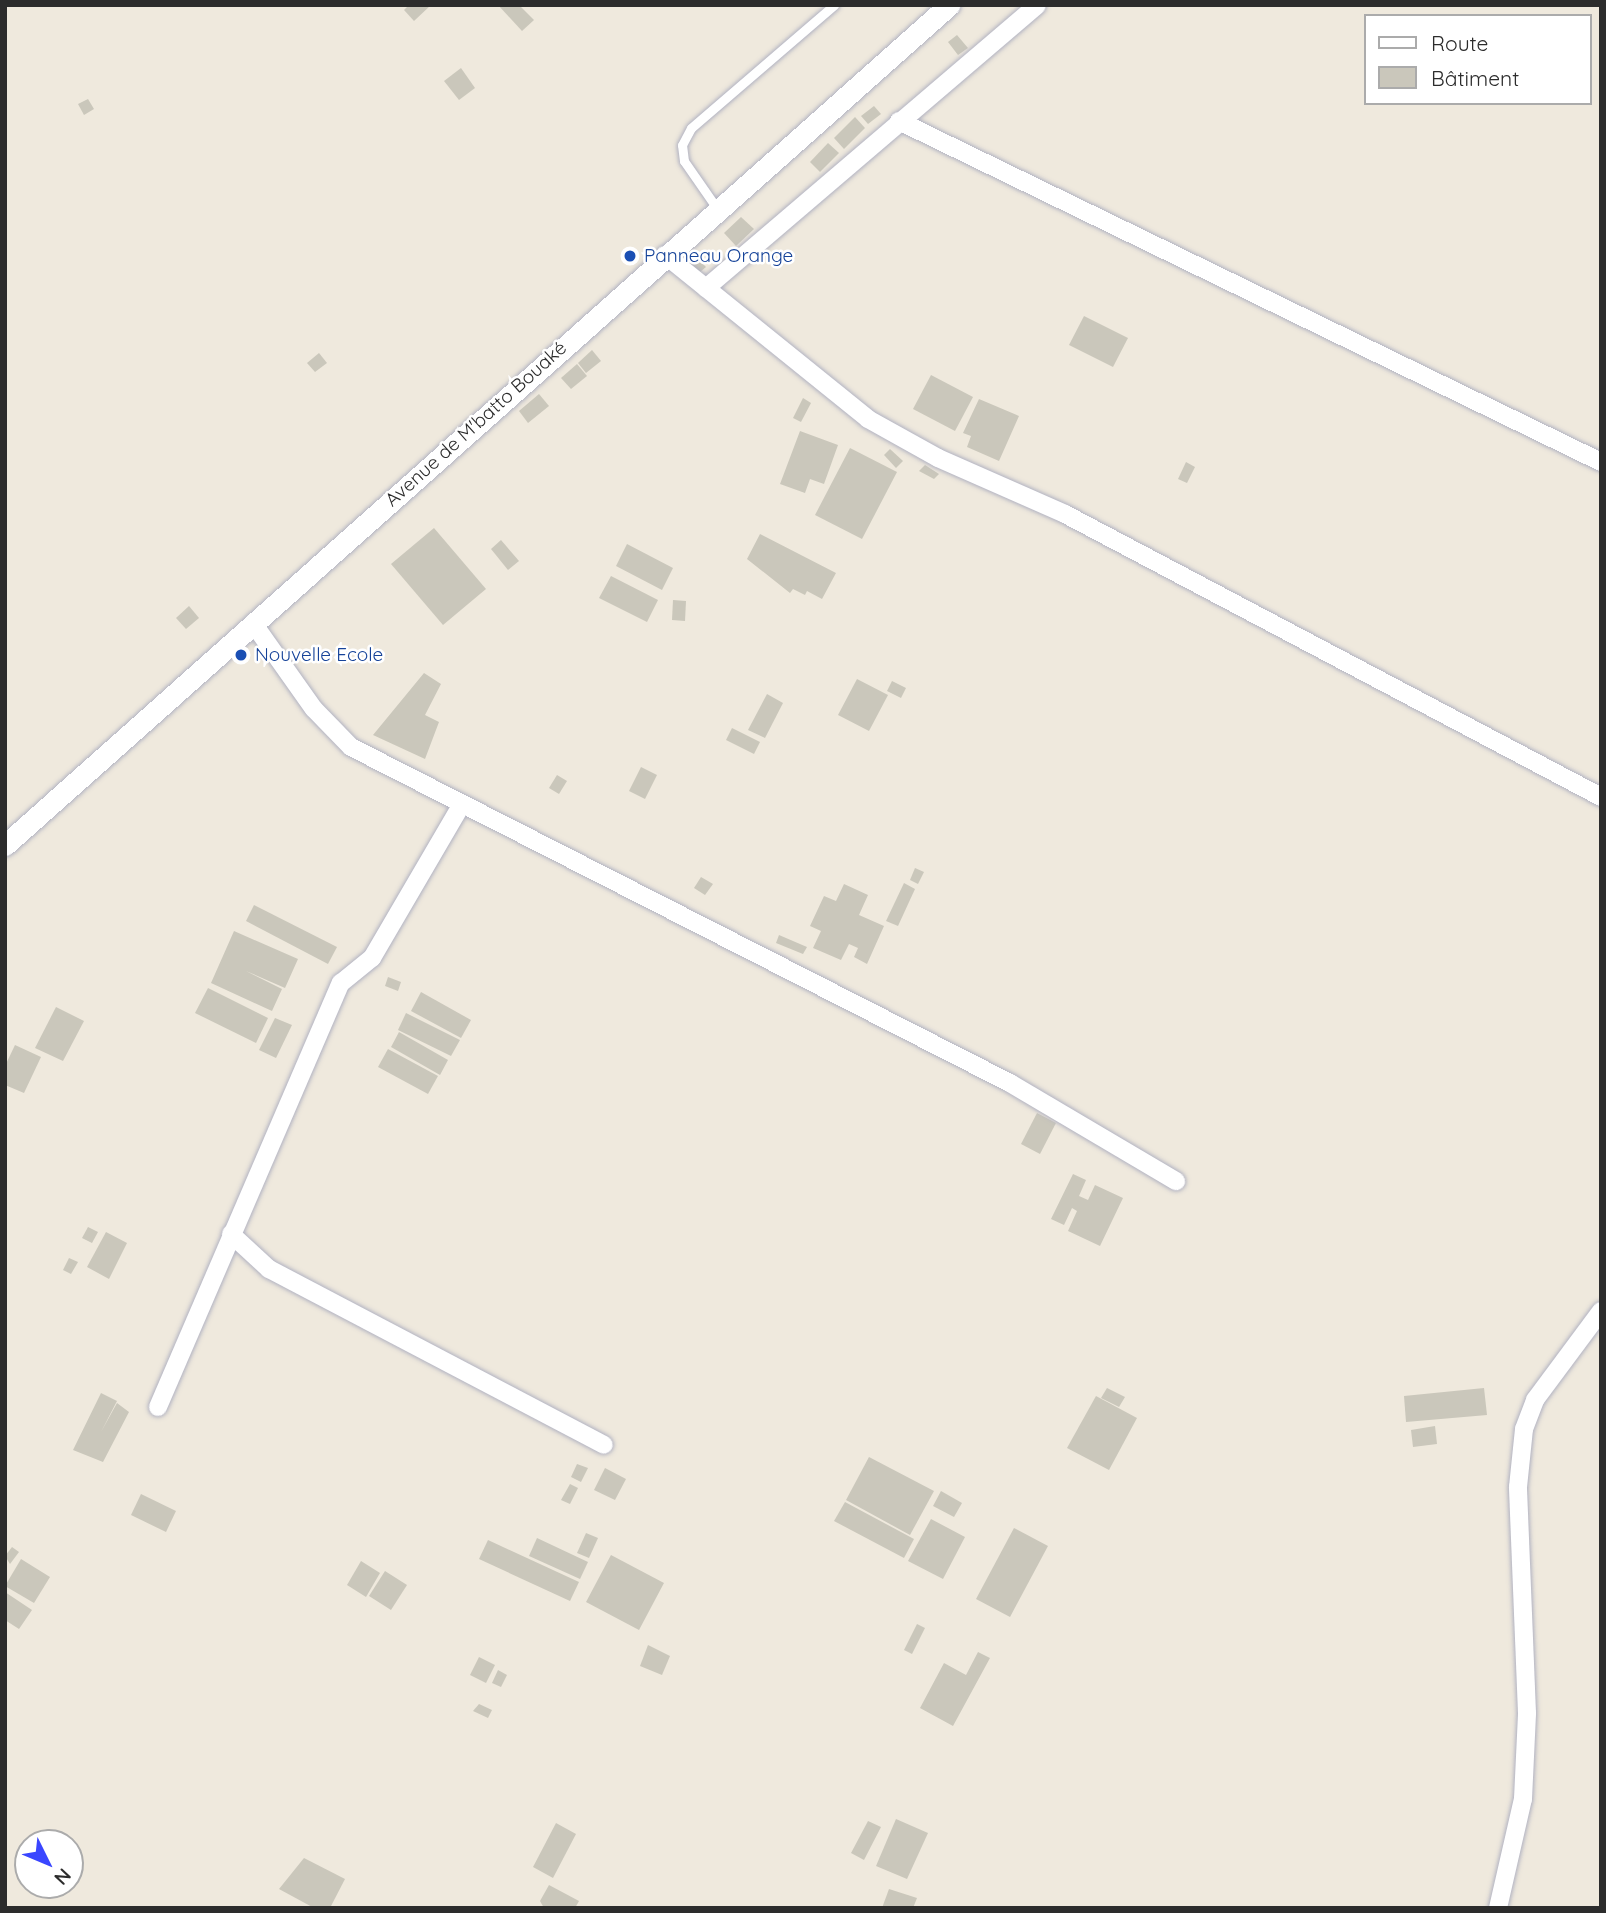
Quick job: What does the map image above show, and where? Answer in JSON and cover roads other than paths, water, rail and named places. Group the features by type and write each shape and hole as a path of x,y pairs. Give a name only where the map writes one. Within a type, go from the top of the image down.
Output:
{"street":[{"name":"Avenue de M'batto Bouaké","path":"5,845 716,207 948,5"},
{"path":"706,288 1037,5"},
{"path":"899,121 1601,462"},
{"path":"665,255 879,425 938,458 1077,520 1601,797"},
{"path":"253,623 314,709 351,747 1010,1083 1176,1181"},
{"path":"158,1407 341,983 372,958 462,804"},
{"path":"231,1234 269,1269 604,1445"},
{"path":"1498,1908 1523,1799 1527,1713 1518,1487 1524,1429 1535,1400 1601,1311"}],"lane":[{"path":"716,207 684,161 682,145 691,128 834,5"}],"place":[{"name":"Panneau Orange","path":"630,256"},
{"name":"Nouvelle Ecole","path":"241,655"}]}
